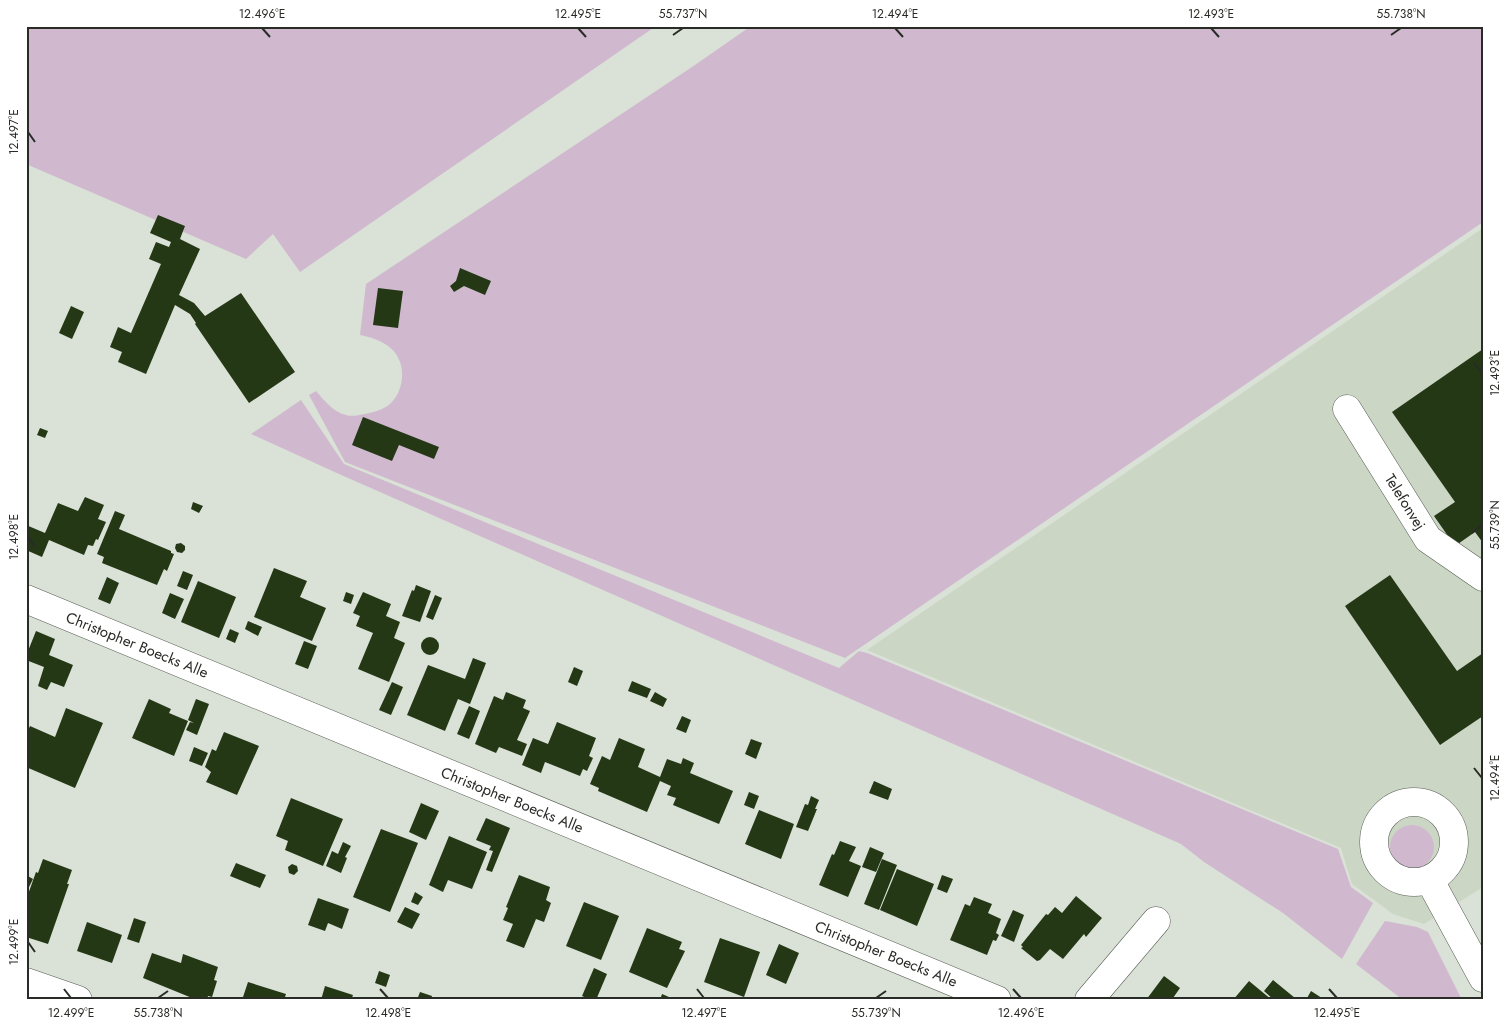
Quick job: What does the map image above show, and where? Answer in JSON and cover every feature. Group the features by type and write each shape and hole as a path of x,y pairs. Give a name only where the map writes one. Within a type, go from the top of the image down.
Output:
{"street":[{"name":"Telefonvej","path":"1347,409 1428,540 1483,577"},
{"name":"Christopher Boecks Alle","path":"26,599 997,1000"},
{"path":"1429,879 1483,978"},
{"path":"1090,1000 1156,921"},
{"path":"26,982 78,1000"}],"shaded area":[{"path":"26,26 656,26 300,272 273,234 246,259 26,164"},
{"path":"751,26 1483,26 1483,222 845,658 345,462 309,395 316,391 329,405 348,416 375,412 390,404 395,398 399,390 402,374 399,358 388,346 382,342 360,335 366,284"},
{"path":"1483,228 1483,887 1424,924 1393,914 1352,884 1341,848 867,650"},
{"path":"301,400 344,464 839,668 859,651 867,653 1338,849 1351,887 1373,903 1342,959 1283,913 1204,862 1181,844 251,434"},
{"path":"1416,825 1428,831 1433,838 1433,856 1428,863 1421,868 1408,869 1400,866 1393,859 1390,843 1393,835 1400,828"},
{"path":"1385,921 1417,927 1428,932 1462,1000 1403,1000 1356,964"}],"building":[{"path":"158,215 185,226 180,239 200,249 179,295 194,303 205,316 241,293 295,372 249,403 190,314 175,305 146,374 118,362 122,352 110,347 118,327 131,333 161,264 149,259 156,242 169,247 171,242 150,233"},
{"path":"460,268 491,281 485,295 464,286 454,292 450,286 456,281"},
{"path":"378,288 403,291 398,328 373,325"},
{"path":"71,306 84,312 72,339 59,333"},
{"path":"1483,349 1483,543 1475,532 1455,546 1434,516 1455,502 1392,412"},
{"path":"363,417 439,447 434,459 399,445 392,461 352,445"},
{"path":"40,428 48,431 45,438 37,435"},
{"path":"85,497 104,505 98,519 106,522 98,540 96,539 93,546 88,545 84,555 49,540 42,557 26,550 26,525 45,533 58,503 78,511"},
{"path":"193,502 203,506 199,513 191,509"},
{"path":"115,511 125,515 119,529 174,554 167,571 164,569 157,585 102,563 104,557 97,554"},
{"path":"181,543 185,546 185,550 182,553 177,552 175,548 176,544"},
{"path":"274,568 307,581 300,597 326,608 312,641 254,617"},
{"path":"183,571 193,575 187,590 177,586"},
{"path":"1390,575 1457,671 1483,653 1483,716 1440,745 1345,606"},
{"path":"107,577 119,583 110,604 98,599"},
{"path":"198,581 236,597 219,638 181,622"},
{"path":"416,585 431,591 420,622 402,616 412,590 414,591"},
{"path":"346,592 354,595 351,604 343,601"},
{"path":"363,592 391,604 386,616 400,622 394,638 405,643 389,682 358,669 373,633 356,626 360,616 353,613"},
{"path":"170,593 184,599 175,619 162,613"},
{"path":"435,595 442,598 433,620 426,617"},
{"path":"248,621 262,627 258,636 245,629"},
{"path":"230,629 239,633 235,643 226,639"},
{"path":"36,631 55,639 49,655 73,665 64,687 51,682 47,690 38,686 44,667 26,660"},
{"path":"430,637 436,640 439,646 436,652 430,655 424,652 421,646 424,640"},
{"path":"304,641 317,646 308,669 295,664"},
{"path":"473,658 486,663 470,704 458,699 445,731 407,715 428,665 465,679"},
{"path":"574,667 583,671 577,686 568,682"},
{"path":"632,681 651,689 647,698 628,691"},
{"path":"392,682 403,687 391,715 379,710"},
{"path":"506,692 526,700 523,708 530,711 517,740 527,744 522,756 499,747 496,753 475,744 494,696 503,700"},
{"path":"655,692 667,699 663,707 650,701"},
{"path":"149,699 171,709 169,713 188,721 174,756 132,738"},
{"path":"196,699 209,704 197,735 186,730 190,722 194,723 188,720"},
{"path":"469,706 480,711 469,739 457,734"},
{"path":"66,708 103,723 75,788 26,767 26,735 30,726 55,737"},
{"path":"682,716 691,720 686,733 676,729"},
{"path":"557,722 596,738 589,756 593,758 587,771 583,769 580,776 545,762 541,773 522,765 533,738 548,744"},
{"path":"224,732 259,746 237,795 206,782 211,772 205,767 212,749 216,751"},
{"path":"619,738 645,749 638,767 660,777 667,759 681,764 683,758 694,763 690,773 733,791 719,824 673,805 676,798 667,795 671,786 660,781 647,812 598,791 599,788 590,784 602,756 610,760"},
{"path":"751,739 762,743 756,759 745,754"},
{"path":"194,747 208,753 202,766 189,761"},
{"path":"874,781 892,789 888,800 869,793"},
{"path":"749,792 759,796 754,809 744,805"},
{"path":"811,796 819,800 808,831 796,827 805,804 808,805"},
{"path":"291,798 343,819 323,866 285,850 288,841 276,836"},
{"path":"421,803 439,811 426,840 409,832"},
{"path":"759,810 794,824 781,859 745,844"},
{"path":"486,818 510,828 492,872 486,870 493,851 489,850 491,846 476,840"},
{"path":"381,829 418,843 390,912 353,897"},
{"path":"449,836 487,852 472,889 448,880 443,892 429,885"},
{"path":"840,841 856,847 849,861 861,866 848,897 819,885 832,854 834,855"},
{"path":"343,842 351,846 345,857 347,858 341,873 326,866 332,851 338,854"},
{"path":"870,847 884,853 876,872 862,867"},
{"path":"43,859 72,870 48,944 26,937 26,900"},
{"path":"882,859 897,865 879,910 864,904"},
{"path":"236,863 266,875 260,888 230,876"},
{"path":"292,864 297,866 298,871 294,875 289,873 288,867"},
{"path":"897,869 934,884 917,926 880,910"},
{"path":"26,875 33,879 28,889 26,888"},
{"path":"519,875 550,887 546,900 551,903 544,922 536,919 524,948 506,941 513,924 503,920 508,908 506,907"},
{"path":"942,875 953,879 947,893 937,889"},
{"path":"415,892 423,897 418,905 411,902"},
{"path":"1076,896 1102,918 1086,937 1084,934 1063,959 1050,949 1037,961 1021,948 1023,947 1021,945 1046,914 1048,915 1055,907 1062,913"},
{"path":"974,897 992,904 988,913 1001,919 996,933 999,935 996,941 993,940 987,955 950,940 965,904 970,906"},
{"path":"318,898 349,909 342,929 328,923 325,931 308,925"},
{"path":"584,902 619,916 601,960 566,946"},
{"path":"405,907 420,914 412,929 397,922"},
{"path":"1013,910 1024,915 1014,942 1001,936"},
{"path":"134,918 146,922 139,943 127,939"},
{"path":"87,922 122,935 112,963 77,951"},
{"path":"647,928 682,942 679,949 685,951 667,988 629,972"},
{"path":"720,938 760,952 744,997 704,982"},
{"path":"779,944 799,953 786,984 766,975"},
{"path":"152,953 181,963 183,954 218,967 214,980 217,981 212,997 208,996 207,1000 197,1000 143,978"},
{"path":"594,968 607,974 596,1000 591,1000 582,996"},
{"path":"379,971 390,975 386,987 375,983"},
{"path":"1164,976 1180,988 1173,998 1176,1000 1146,1000"},
{"path":"1273,980 1295,998 1293,1000 1274,1000 1264,991"},
{"path":"1249,981 1272,1000 1233,1000"},
{"path":"248,982 286,994 285,997 293,1000 242,1000"},
{"path":"325,986 353,995 351,1000 321,1000"},
{"path":"1311,991 1325,1000 1306,1000"},
{"path":"420,992 432,996 431,1000 417,1000"},
{"path":"662,994 676,1000 660,1000"}]}
